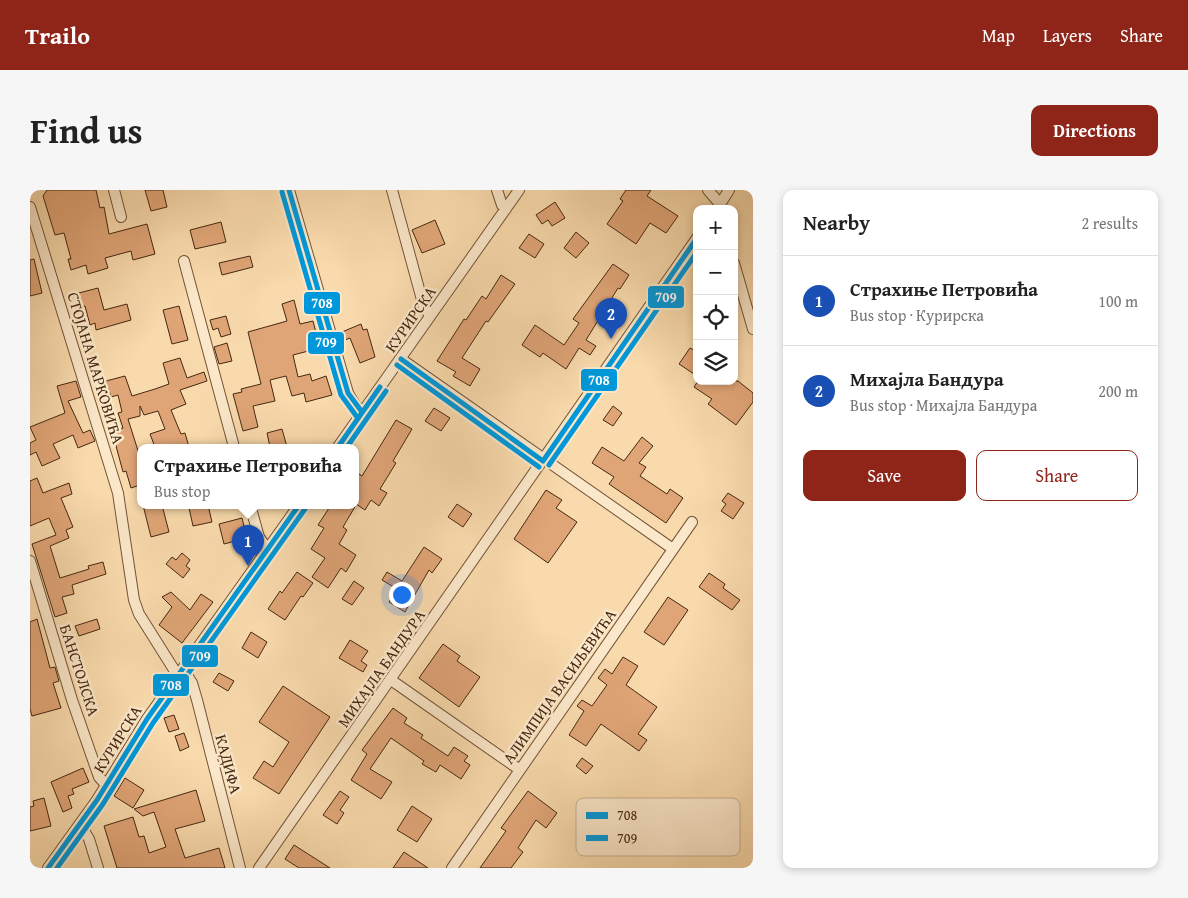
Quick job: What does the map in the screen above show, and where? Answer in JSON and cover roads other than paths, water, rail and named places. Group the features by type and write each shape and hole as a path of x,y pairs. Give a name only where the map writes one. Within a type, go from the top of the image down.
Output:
{"street":[{"path":"114,190 121,217"},
{"path":"290,190 348,392 355,405 362,412"},
{"path":"392,190 424,307 430,315"},
{"path":"497,190 502,205 506,209"},
{"name":"КУРИРСКА","path":"340,444 519,190"},
{"path":"708,190 717,205"},
{"path":"719,205 729,190"},
{"name":"СТОЈАНА МАРКОВИЋА","path":"30,207 118,493 134,600 139,614 181,673"},
{"name":"МИХАЈЛА БАНДУРА","path":"259,868 693,244"},
{"path":"184,261 233,444"},
{"path":"738,277 753,329"},
{"path":"401,359 673,550"},
{"path":"251,509 259,537 268,550"},
{"name":"КУРИРСКА","path":"48,868 106,785 147,719 296,509"},
{"name":"АЛИМПИЈА ВАСИЉЕВИЋА","path":"452,868 692,522"},
{"name":"БАНСТОЛСКА","path":"30,561 72,700 99,777 106,785"},
{"name":"КАДИФА","path":"181,673 194,692 240,868"},
{"path":"391,680 520,770"},
{"path":"80,824 89,839 98,868"}],"place":[{"name":"Михајла Бандура","path":"611,339"},
{"name":"Страхиње Петровића","path":"248,566"}]}
